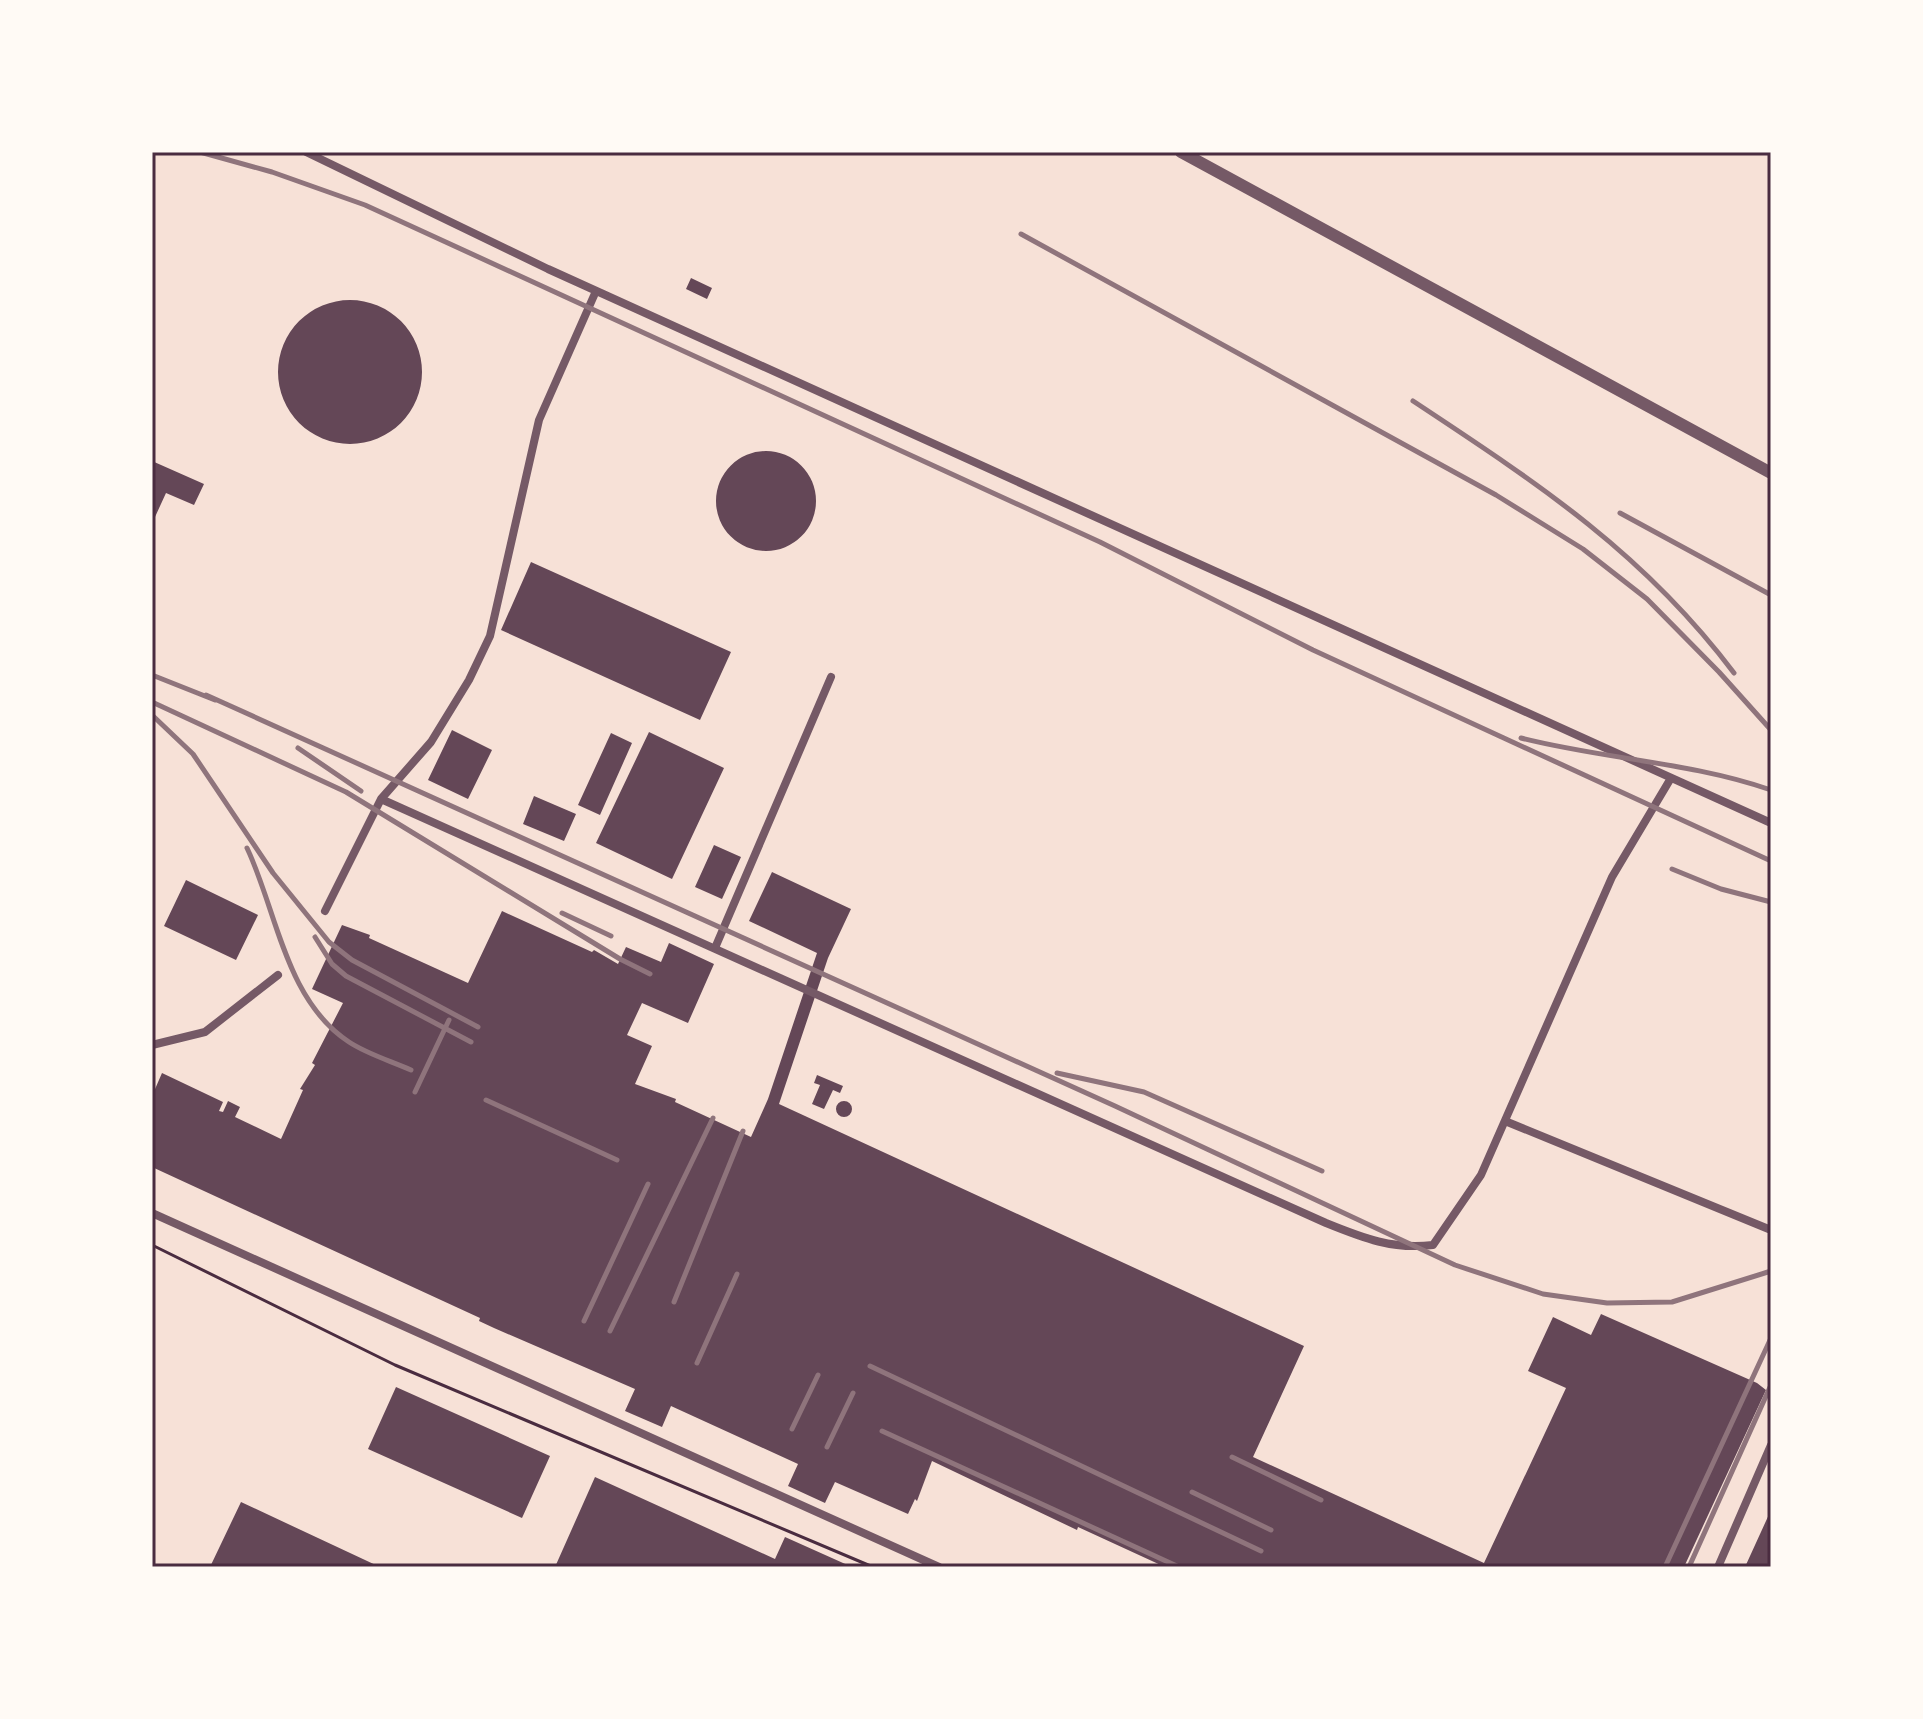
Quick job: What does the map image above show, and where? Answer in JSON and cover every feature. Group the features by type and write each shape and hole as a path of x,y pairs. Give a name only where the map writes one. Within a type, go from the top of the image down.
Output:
{"street":[{"path":"306,152 596,291 1771,823"},
{"path":"1181,152 1771,473"},
{"path":"325,911 381,799 431,742 469,680 490,636 539,420 596,291"},
{"path":"715,948 831,677"},
{"path":"381,799 1376,1243 1408,1249 1433,1245 1450,1225 1481,1175 1612,877 1671,778"},
{"path":"152,1045 205,1032 278,975"},
{"path":"1505,1121 1771,1230"},
{"path":"152,1213 939,1567"},
{"path":"1718,1567 1771,1445"}],"path":[{"path":"152,1245 395,1365 873,1567"}],"building":[{"path":"691,278 712,288 707,299 686,289"},
{"path":"350,300 378,305 401,321 417,344 422,372 417,400 401,423 378,439 350,444 322,439 299,423 283,400 278,372 283,344 299,321 322,305"},
{"path":"766,451 785,454 802,465 813,482 816,501 813,520 802,537 785,548 766,551 747,548 730,537 719,520 716,501 719,482 730,465 747,454"},
{"path":"152,461 204,484 194,505 166,493 155,517 152,516"},
{"path":"531,562 731,652 700,720 501,630"},
{"path":"452,730 492,750 468,799 428,780"},
{"path":"649,732 724,768 672,879 596,843"},
{"path":"611,733 632,743 600,815 578,805"},
{"path":"534,796 576,814 564,841 523,824"},
{"path":"714,845 741,857 722,899 695,887"},
{"path":"772,872 851,909 828,958 779,1104 1304,1346 1253,1457 1484,1563 1566,1388 1528,1371 1553,1317 1591,1335 1601,1314 1757,1383 1766,1390 1684,1567 1165,1567 1078,1527 1077,1530 932,1461 917,1501 915,1499 908,1514 835,1482 825,1503 788,1486 798,1464 671,1406 662,1427 625,1411 635,1389 494,1328 479,1321 480,1318 152,1167 152,1096 162,1073 223,1102 219,1111 223,1112 228,1101 240,1107 235,1117 281,1139 303,1090 300,1089 315,1065 312,1063 343,1003 312,989 342,925 370,935 369,938 468,983 502,911 592,952 594,950 618,964 626,947 661,962 669,943 714,964 688,1023 642,1003 627,1035 652,1046 635,1084 676,1099 675,1102 751,1137 768,1099 817,953 749,921"},
{"path":"186,880 258,915 236,960 164,926"},
{"path":"817,1075 843,1086 840,1093 833,1090 824,1109 812,1104 820,1085 814,1083"},
{"path":"841,1101 847,1101 852,1109 850,1115 841,1117 836,1112 836,1106"},
{"path":"396,1387 550,1456 522,1518 368,1449"},
{"path":"595,1477 775,1559 785,1537 852,1567 555,1567"},
{"path":"241,1502 380,1567 210,1567"},
{"path":"1771,1510 1771,1567 1745,1567"}],"railway":[{"path":"200,152 272,172 365,205 1100,542 1313,650 1771,861"},
{"path":"1021,234 1496,495 1583,549 1647,599 1771,730"},
{"path":"1413,401 1545,491 1625,555 1663,591 1734,673"},
{"path":"1620,513 1771,595"},
{"path":"152,675 215,700"},
{"path":"206,695 1115,1106 1455,1265 1543,1294 1607,1303 1672,1302 1771,1271"},
{"path":"152,702 346,792 620,959 650,974"},
{"path":"152,715 193,754 273,873 329,942 352,960 478,1027"},
{"path":"1521,738 1709,773 1771,790"},
{"path":"298,748 361,791"},
{"path":"247,848 285,953 310,1003 327,1024 349,1042 411,1070"},
{"path":"1672,869 1721,889 1771,902"},
{"path":"562,913 611,936"},
{"path":"315,937 332,964 346,976 471,1042"},
{"path":"415,1092 449,1020"},
{"path":"1057,1073 1144,1092 1322,1171"},
{"path":"486,1100 617,1160"},
{"path":"610,1331 713,1118"},
{"path":"674,1302 743,1131"},
{"path":"584,1321 648,1184"},
{"path":"697,1363 737,1274"},
{"path":"1665,1567 1771,1338"},
{"path":"870,1366 1261,1551"},
{"path":"792,1429 818,1375"},
{"path":"1689,1567 1771,1385"},
{"path":"827,1447 853,1393"},
{"path":"882,1431 1179,1567"},
{"path":"1232,1457 1321,1500"},
{"path":"1192,1492 1271,1530"}]}
